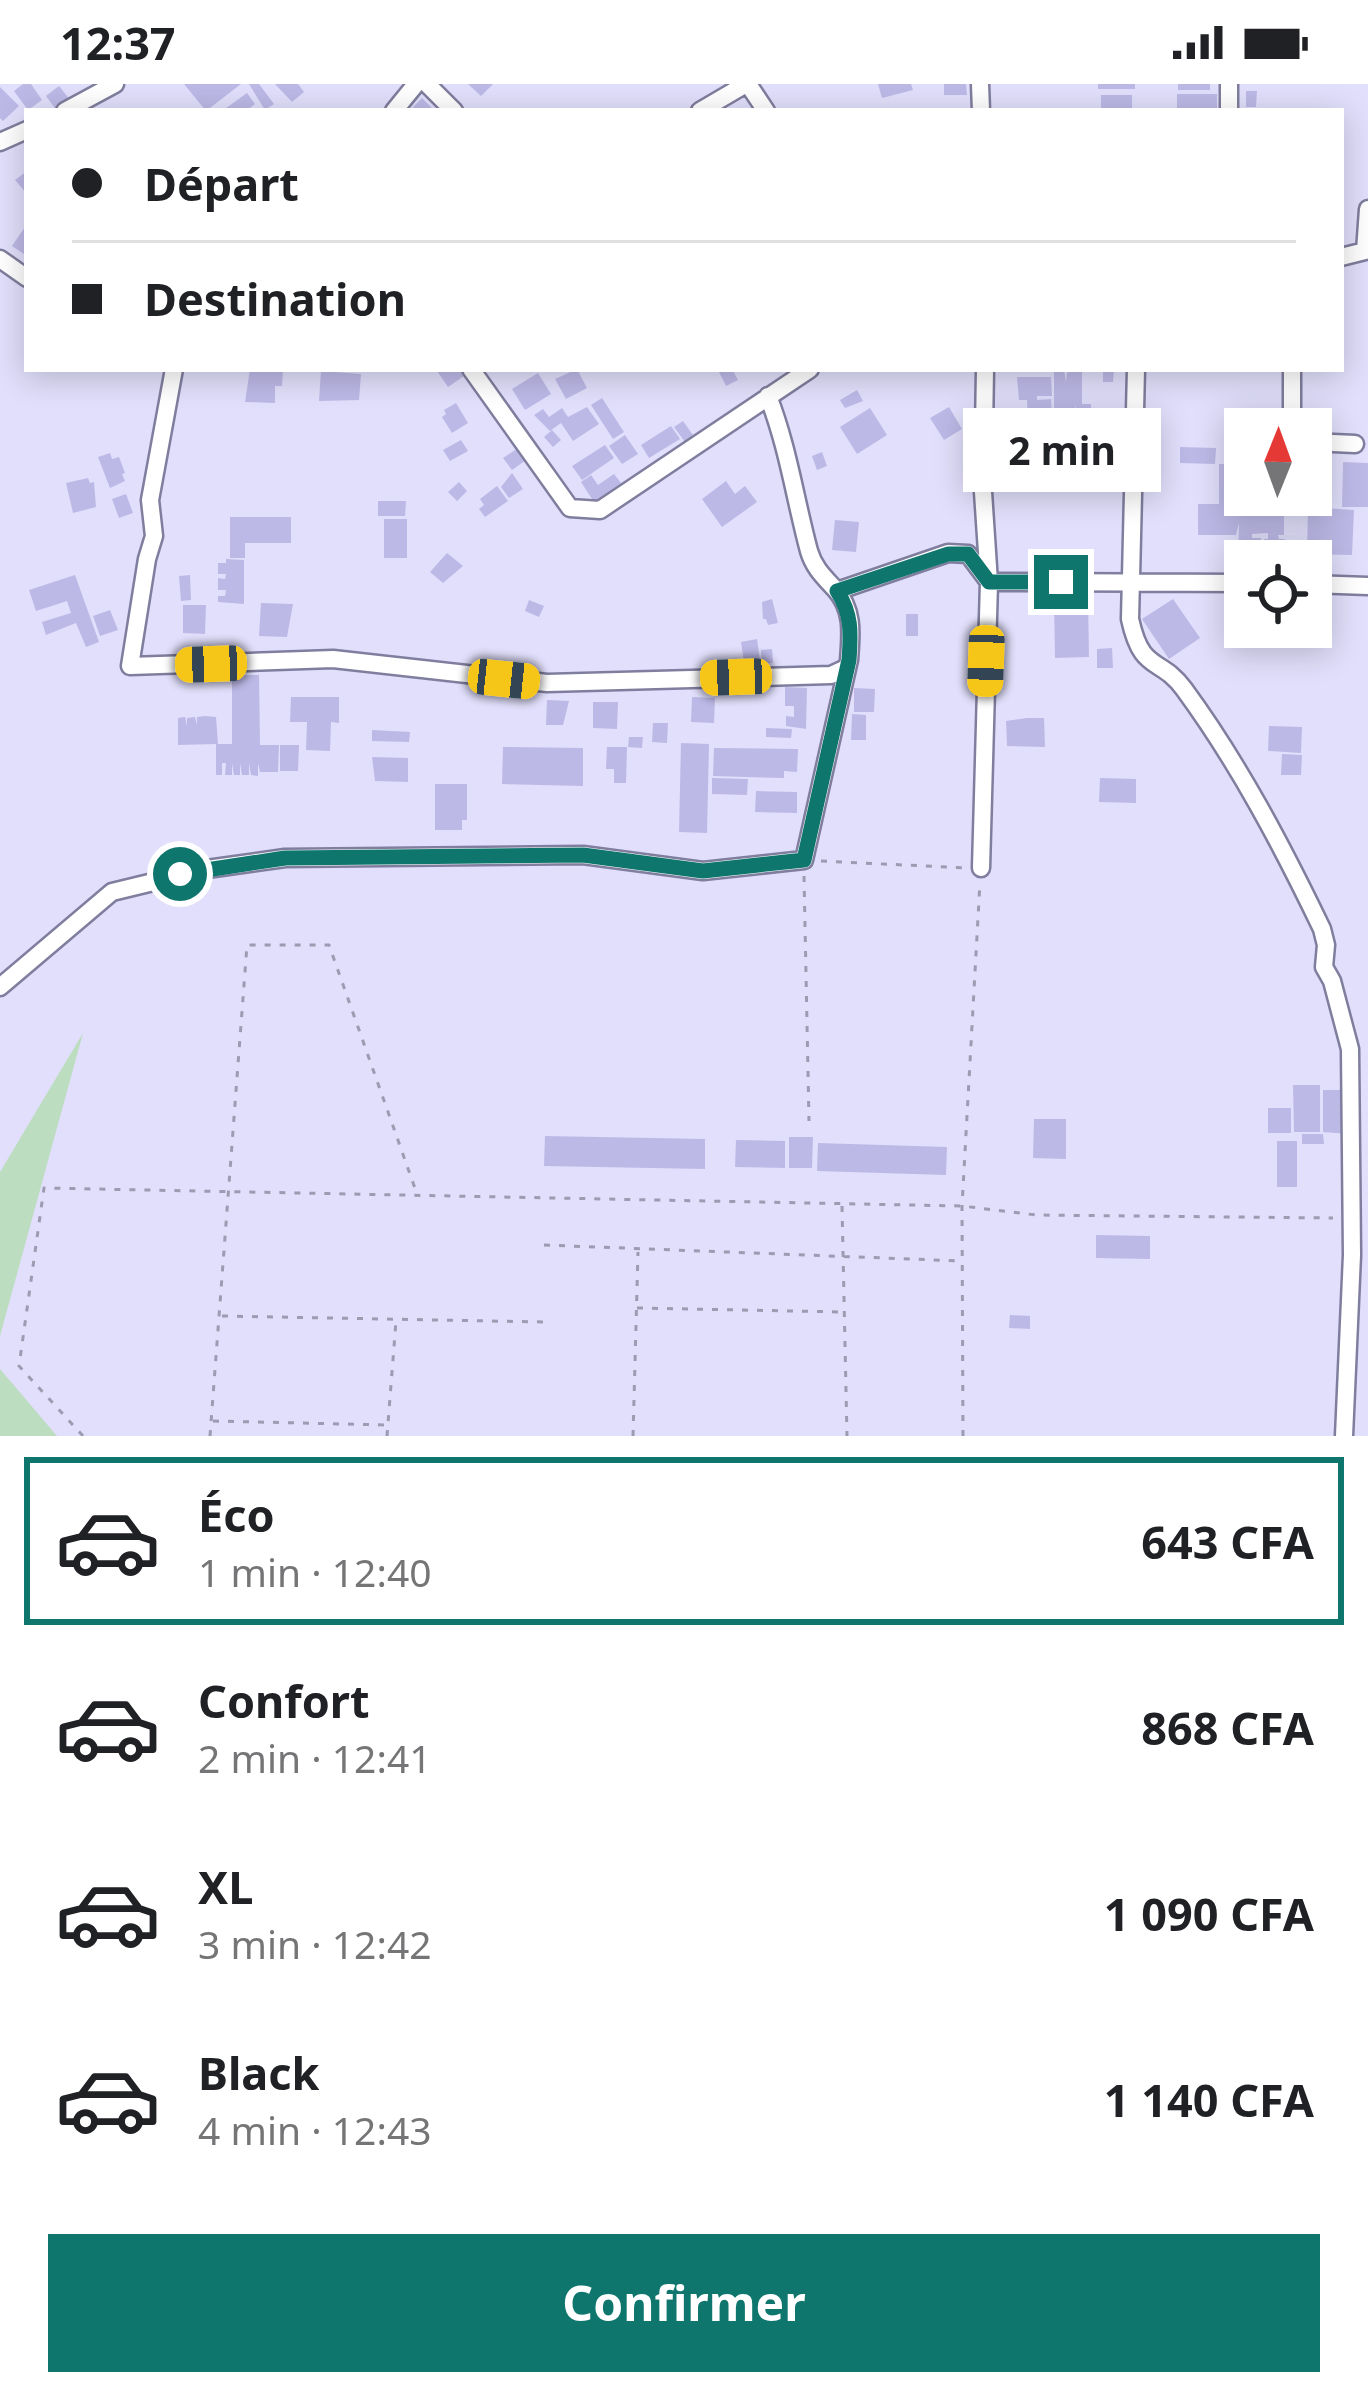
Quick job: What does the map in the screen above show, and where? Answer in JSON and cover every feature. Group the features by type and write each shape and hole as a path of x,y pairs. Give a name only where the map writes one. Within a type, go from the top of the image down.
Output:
{"street":[{"path":"70,108 115,84"},
{"path":"396,108 416,84"},
{"path":"427,84 451,108"},
{"path":"705,108 747,84"},
{"path":"1344,256 1365,250 1368,209"},
{"path":"173,372 150,500 154,536 130,667 333,659 547,683 831,675 844,669"},
{"path":"472,372 570,508 600,510 805,372"},
{"path":"981,868 989,582 983,492 985,372"},
{"path":"1136,372 1130,619 1144,657 1180,683 1271,824 1322,929 1324,967 1350,1049 1343,1436"},
{"path":"1292,372 1292,408"},
{"path":"0,987 112,892 207,869 285,858 583,855 703,871 804,860 849,660 851,626 848,608 810,556 800,503 768,396"},
{"path":"1332,443 1355,444"},
{"path":"837,591 948,554 968,554 989,582"},
{"path":"989,582 1224,583"},
{"path":"1332,585 1368,586"}],"path":[{"path":"809,1120 804,860 981,868 962,1207 962,1436"},
{"path":"210,1436 247,945 329,945 417,1196"},
{"path":"83,1436 19,1366 44,1188 962,1207 1036,1216 1350,1217"},
{"path":"842,1204 847,1436"},
{"path":"544,1245 962,1261"},
{"path":"633,1436 639,1249"},
{"path":"637,1308 844,1312"},
{"path":"220,1316 545,1322"},
{"path":"387,1436 396,1319"},
{"path":"212,1421 388,1425"}],"green space":[{"path":"83,1033 0,1336 0,1172"},
{"path":"0,1369 57,1436 0,1436"}],"building":[{"path":"31,84 42,100 27,108 14,91"},
{"path":"184,84 241,84 210,108 204,108"},
{"path":"249,84 259,84 274,104 264,108"},
{"path":"275,84 298,84 304,92 292,102"},
{"path":"468,84 493,84 481,96"},
{"path":"878,84 911,84 913,90 882,98"},
{"path":"944,84 966,84 967,95 944,95"},
{"path":"1098,84 1135,84 1135,89 1098,89"},
{"path":"1178,84 1210,84 1210,90 1178,90"},
{"path":"59,86 71,101 55,108 46,96"},
{"path":"0,87 19,106 3,121 0,118"},
{"path":"1246,91 1257,91 1256,107 1246,107"},
{"path":"247,93 255,104 250,108 226,108"},
{"path":"1177,94 1217,94 1217,108 1177,108"},
{"path":"1101,95 1132,95 1132,108 1101,108"},
{"path":"422,98 432,108 414,108"},
{"path":"24,228 24,254 12,246"},
{"path":"250,372 283,372 282,386 275,386 275,403 245,402"},
{"path":"321,372 361,374 359,400 319,401"},
{"path":"438,372 461,372 464,376 448,387"},
{"path":"579,372 587,388 566,399 555,379"},
{"path":"719,372 734,372 738,380 726,386"},
{"path":"1054,372 1064,372 1066,382 1067,373 1082,372 1082,404 1091,404 1091,410 1086,410 1086,419 1077,418 1075,404 1075,415 1064,415 1063,458 1004,458 1005,441 1054,442"},
{"path":"1103,372 1114,372 1113,382 1103,382"},
{"path":"538,373 551,394 525,410 512,389"},
{"path":"1017,377 1051,377 1052,396 1037,396 1037,400 1051,399 1052,415 1037,416 1037,428 1023,428 1027,400 1019,400"},
{"path":"857,390 863,401 845,408 840,400"},
{"path":"602,398 624,432 613,439 591,405"},
{"path":"456,403 468,423 452,433 442,417"},
{"path":"587,407 599,424 573,441 561,423 550,431 534,415 543,409 549,417 562,408 568,417"},
{"path":"949,407 962,429 944,440 930,418"},
{"path":"870,408 887,435 857,454 840,427"},
{"path":"683,421 693,435 685,442 674,427"},
{"path":"671,426 680,439 649,458 641,445"},
{"path":"552,430 561,440 553,447 544,437"},
{"path":"625,435 638,454 622,464 609,446"},
{"path":"461,440 468,451 450,461 443,450"},
{"path":"605,445 614,458 582,480 572,466"},
{"path":"1180,447 1216,448 1215,464 1180,463"},
{"path":"518,448 526,460 512,470 503,458"},
{"path":"822,452 827,466 817,470 812,456"},
{"path":"110,453 112,459 119,457 125,481 110,488 98,457"},
{"path":"1109,459 1128,460 1128,471 1109,470"},
{"path":"1039,461 1063,461 1059,489 1043,488"},
{"path":"1343,462 1368,463 1368,507 1342,507"},
{"path":"1219,464 1224,464 1224,516 1284,516 1284,535 1278,535 1285,540 1264,540 1268,533 1252,534 1261,540 1239,540 1239,523 1236,535 1198,535 1198,504 1219,504"},
{"path":"512,473 523,489 509,498 501,487"},
{"path":"614,474 621,483 594,502 581,482 591,475 598,485"},
{"path":"88,478 94,482 96,507 73,513 66,483"},
{"path":"726,481 735,494 745,486 757,502 722,527 702,499"},
{"path":"459,482 467,491 457,501 448,492"},
{"path":"497,486 508,501 485,517 479,509 484,505 480,499"},
{"path":"126,494 133,513 119,518 112,499"},
{"path":"378,501 406,501 405,516 378,516"},
{"path":"1332,509 1354,510 1352,555 1332,555 1332,540 1307,540 1308,516 1332,516"},
{"path":"230,517 291,517 291,543 245,543 245,558 230,558"},
{"path":"384,519 407,519 407,558 384,558"},
{"path":"835,520 859,522 856,552 832,550"},
{"path":"447,553 463,566 443,583 430,572"},
{"path":"244,560 244,604 218,602 226,590 218,590 218,578 225,579 226,574 218,574 218,563"},
{"path":"75,575 99,642 86,647 76,623 46,635 42,622 71,613 67,601 36,611 29,590"},
{"path":"190,575 191,600 181,601 179,576"},
{"path":"772,599 778,623 768,625 762,602"},
{"path":"1088,599 1089,657 1055,658 1054,600"},
{"path":"1173,599 1200,638 1169,659 1142,619"},
{"path":"529,600 544,606 539,617 525,611"},
{"path":"261,603 293,604 287,637 259,636"},
{"path":"183,605 206,605 205,634 183,633"},
{"path":"110,610 118,630 100,636 93,616"},
{"path":"906,614 918,614 918,636 906,636"},
{"path":"757,639 760,660 744,662 741,642"},
{"path":"1112,648 1113,668 1097,668 1097,649"},
{"path":"772,649 773,663 762,664 761,650"},
{"path":"232,675 259,675 260,745 279,745 278,772 260,772 258,763 258,776 251,775 249,763 249,775 242,775 240,763 240,775 234,775 232,763 232,775 225,775 226,763 222,763 222,775 216,775 216,744 178,745 178,718 185,717 187,726 187,718 195,717 197,725 197,717 205,716 216,717 218,744 232,744"},
{"path":"785,687 807,688 806,729 786,726 786,716 794,717 794,706 785,706"},
{"path":"854,688 875,689 874,712 854,712"},
{"path":"291,697 339,697 339,723 331,722 330,751 306,750 307,722 290,722"},
{"path":"692,697 715,698 714,723 691,722"},
{"path":"547,700 569,701 563,725 546,725"},
{"path":"593,702 618,702 617,729 593,728"},
{"path":"852,714 866,715 866,740 851,740"},
{"path":"1044,718 1045,747 1007,746 1006,721"},
{"path":"653,723 668,723 667,743 652,742"},
{"path":"1269,726 1302,727 1301,753 1268,751"},
{"path":"766,728 792,729 791,738 766,737"},
{"path":"372,730 410,732 409,742 372,741"},
{"path":"629,737 643,737 642,748 628,747"},
{"path":"681,743 709,744 707,833 679,832"},
{"path":"280,745 299,745 298,771 280,771"},
{"path":"503,747 583,748 583,786 502,784"},
{"path":"607,747 627,747 626,783 614,783 614,769 606,769"},
{"path":"714,748 798,749 797,772 784,771 784,778 713,776"},
{"path":"1282,754 1302,755 1301,775 1281,775"},
{"path":"372,757 408,758 408,782 375,781"},
{"path":"712,778 748,779 747,795 712,794"},
{"path":"1100,778 1136,779 1136,803 1099,802"},
{"path":"435,784 467,784 467,820 462,820 462,830 435,830"},
{"path":"756,791 797,792 797,813 755,812"},
{"path":"1293,1085 1320,1085 1320,1132 1294,1132"},
{"path":"1323,1090 1349,1090 1349,1134 1323,1132"},
{"path":"1268,1108 1291,1108 1291,1133 1268,1133"},
{"path":"1034,1119 1066,1119 1066,1159 1033,1158"},
{"path":"1302,1134 1323,1134 1324,1144 1302,1144"},
{"path":"545,1136 705,1139 705,1169 544,1166"},
{"path":"789,1137 813,1137 812,1168 789,1168"},
{"path":"736,1140 785,1141 785,1168 735,1167"},
{"path":"1277,1141 1297,1141 1297,1187 1277,1187"},
{"path":"818,1143 947,1147 946,1175 817,1171"},
{"path":"1096,1235 1150,1236 1150,1259 1096,1258"},
{"path":"1010,1315 1030,1316 1030,1329 1009,1328"}],"route":[{"path":"180,874 285,858 583,855 703,871 804,860 849,660 848,608 837,591 948,554 968,554 989,582 1061,582"}]}
